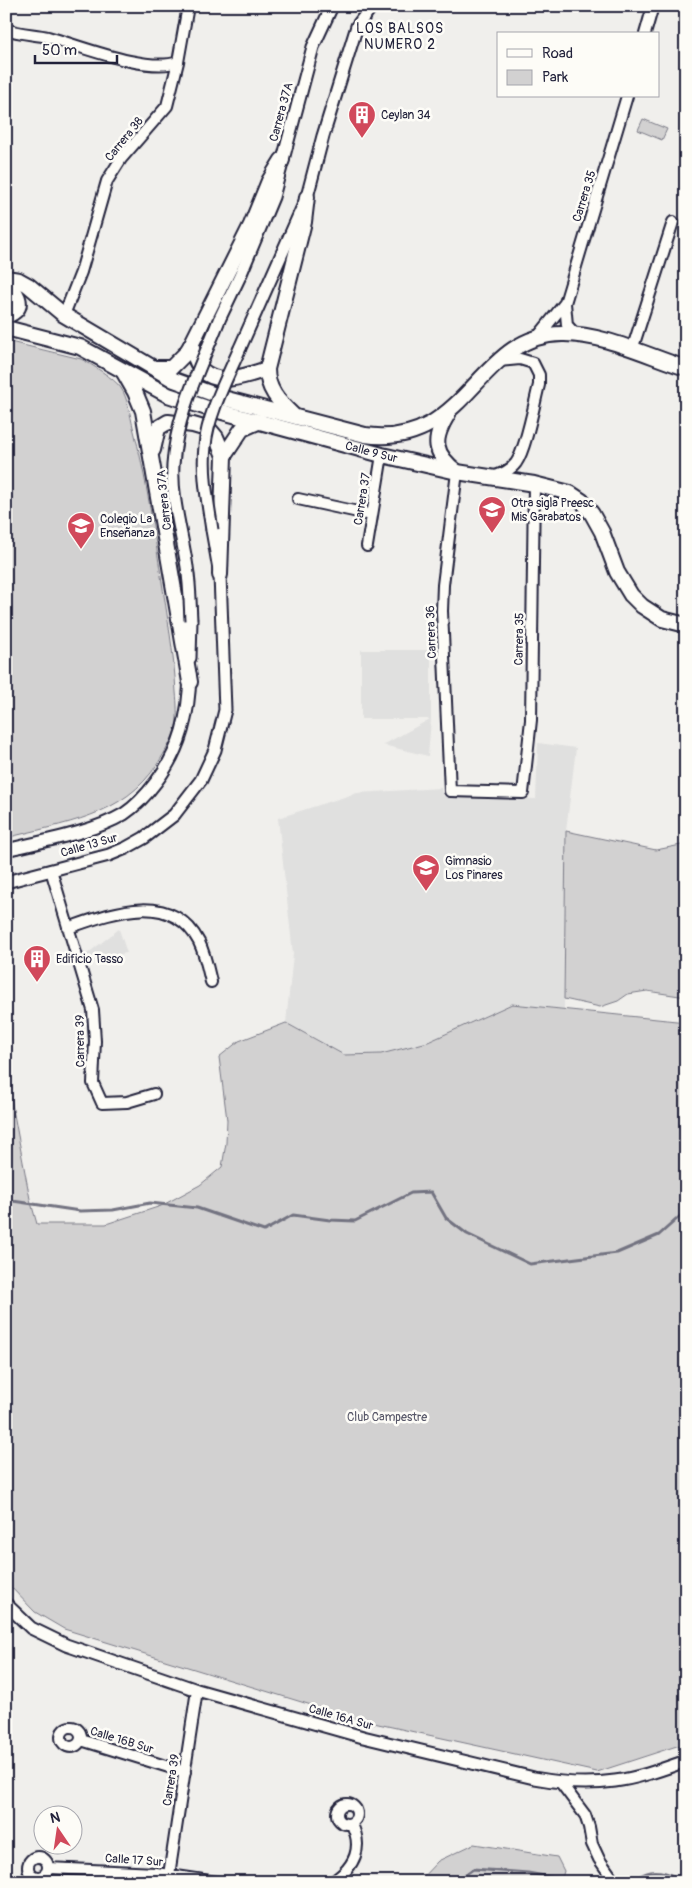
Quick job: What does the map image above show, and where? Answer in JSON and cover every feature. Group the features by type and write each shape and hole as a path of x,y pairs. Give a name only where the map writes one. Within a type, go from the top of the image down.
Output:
{"main road":[{"path":"150,367 171,368 186,353 251,225 269,181 282,160"},
{"path":"296,417 270,390 267,368 304,222 307,197"},
{"path":"6,278 19,298 19,305 15,312 6,316"},
{"name":"Calle 9 Sur","path":"6,278 19,280 28,285 64,315 174,380 198,390 365,435 398,436 420,430 432,424 450,411 496,362 512,350 536,339 552,335 576,335 594,338 686,368"},
{"name":"Calle 9 Sur","path":"6,328 80,347 168,395 204,407 382,455 457,472 534,484 570,493 582,501 592,514 602,532 617,572 631,595 642,606 662,619 686,625"},
{"path":"191,345 196,360 203,371 214,376 226,379 244,377 267,368"},
{"path":"122,370 135,392 143,411 190,682"},
{"path":"450,411 440,428 437,448 445,463 457,472"},
{"path":"224,456 242,429 260,421"},
{"path":"152,462 154,439 158,428 168,422 193,425 210,430 216,437 224,456 220,575"}],"street":[{"name":"Carrera 38","path":"64,315 82,272 107,181 120,159 167,106 178,62 188,6"},
{"name":"Carrera 37A","path":"6,850 98,826 125,814 147,794 166,769 182,734 188,709 191,620 187,568 175,495 173,465 177,432 193,385 219,320 240,276 273,197 313,47 332,6"},
{"path":"220,575 207,498 204,465 205,444 212,418 240,348 307,197 323,136 357,26 372,6"},
{"path":"646,32 653,6"},
{"path":"6,29 46,37 135,61 169,65 178,62"},
{"name":"Carrera 35","path":"576,335 567,325 565,303 626,98"},
{"path":"632,350 673,222"},
{"name":"Carrera 35","path":"536,339 565,303"},
{"path":"490,478 504,473 515,465 521,454 539,385 539,375 533,363 520,359 496,362"},
{"name":"Carrera 37","path":"367,546 382,455"},
{"name":"Carrera 36","path":"457,472 443,585 442,611 450,791 523,793"},
{"name":"Carrera 35","path":"523,793 531,720 534,484"},
{"path":"298,499 372,515"},
{"name":"Calle 13 Sur","path":"6,882 109,855 126,848 148,835 174,815 201,780 215,750 225,710 220,575"},
{"name":"Carrera 39","path":"51,870 93,1010 95,1041 93,1083 102,1103 127,1102 154,1094"},
{"path":"68,928 121,911 140,908 156,909 169,914 192,931 200,943 211,982"},
{"name":"Calle 16A Sur","path":"6,1604 31,1628 66,1644 197,1690 363,1737 534,1778 561,1783 615,1782 686,1761"},
{"name":"Carrera 39","path":"169,1875 197,1690"},
{"name":"Calle 16B Sur","path":"81,1740 185,1772"},
{"path":"561,1783 585,1815 592,1844 599,1859 615,1881"},
{"path":"332,1882 348,1868 355,1856 358,1844 357,1834 351,1823"},
{"name":"Calle 17 Sur","path":"48,1868 117,1870 217,1882"}],"shaded area":[{"path":"361,650 431,650 431,719 428,756 383,745 430,719 361,719"},
{"name":"Gimnasio Los Pinares","path":"538,743 576,748 566,831 564,1009 512,1004 428,1042 381,1054 344,1055 286,1023 293,954 278,818 357,793 441,788 443,796 536,799"},
{"path":"119,929 127,953 78,961"}],"green space":[{"path":"643,119 667,129 662,140 638,130"},
{"name":"Colegio La Enseñanza","path":"6,341 81,359 108,376 118,384 123,392 138,445 152,520 172,648 177,722 171,741 158,763 144,781 128,795 110,807 91,815 6,838"},
{"path":"566,831 656,850 686,844 686,997 647,991 628,994 618,1001 600,1007 564,999"},
{"name":"Club Campestre","path":"512,1004 686,1022 686,1743 597,1772 360,1720 64,1629 35,1612 6,1582 6,1072 30,1199 37,1224 106,1224 161,1206 200,1185 222,1167 227,1120 219,1057 239,1041 286,1023 344,1055 381,1054 428,1042"},
{"path":"474,1844 557,1857 564,1871 561,1882 418,1882 438,1861"}],"waterway":[{"path":"6,1200 80,1211 113,1210 150,1203 197,1208 264,1231 293,1215 355,1221 411,1193 431,1192 446,1218 467,1234 530,1264 617,1253 659,1235 686,1211"},
{"path":"455,1882 473,1869 528,1873 577,1882"},
{"path":"624,1882 657,1871 685,1882"}],"place":[{"name":"Ceylan 34","path":"362,139"},
{"name":"Otra sigla Preesc Mis Garabatos","path":"492,534"},
{"name":"Colegio La Enseñanza","path":"81,550"},
{"name":"Gimnasio Los Pinares","path":"426,892"},
{"name":"Edificio Tasso","path":"37,983"}],"district":[{"name":"LOS BALSOS NUMERO 2","path":"400,36"}]}
